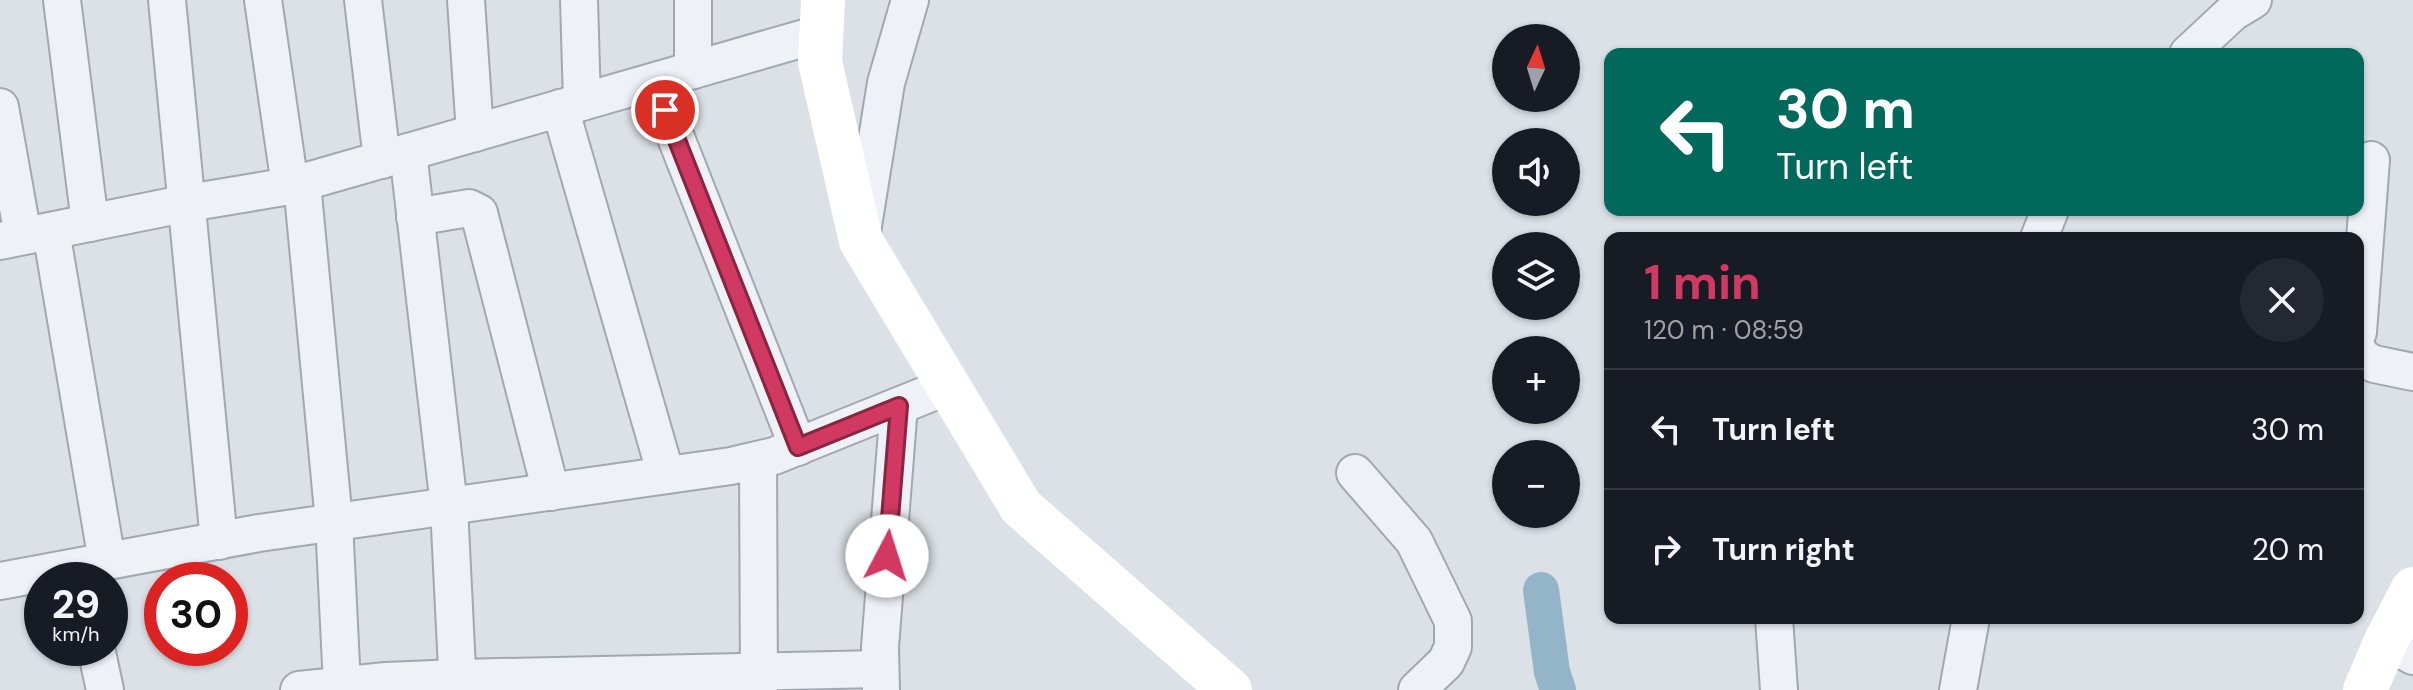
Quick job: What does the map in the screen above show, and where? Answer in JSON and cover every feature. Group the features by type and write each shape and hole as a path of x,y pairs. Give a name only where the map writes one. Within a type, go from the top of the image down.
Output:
{"street":[{"path":"62,0 90,223"},
{"path":"167,0 219,541"},
{"path":"263,0 296,185 334,522 342,685"},
{"path":"363,0 395,156 415,217 449,506 457,684"},
{"path":"466,0 475,133"},
{"path":"579,0 571,105 666,475"},
{"path":"693,0 693,70"},
{"path":"861,241 886,83 910,0"},
{"path":"2194,48 2233,12 2253,0"},
{"path":"25,236 296,185 693,70 822,16 820,62 861,241 1021,507 1230,690"},
{"path":"654,82 798,447"},
{"path":"0,107 88,562"},
{"path":"2364,253 2371,160"},
{"path":"415,217 469,208 479,213 551,492"},
{"path":"2364,359 2374,364 2413,372"},
{"path":"122,562 219,541 334,522 758,460 798,447 948,386"},
{"path":"299,690 342,685 881,679 880,647 899,406"},
{"path":"758,460 759,681"},
{"path":"1355,473 1414,541 1453,621 1453,647 1446,662 1417,690"},
{"path":"0,581 24,578"},
{"path":"2365,690 2400,648 2413,589"},
{"path":"1774,624 1779,690"},
{"path":"1958,690 1970,624"},
{"path":"100,666 105,690"}],"waterway":[{"path":"1541,590 1552,672 1558,690"}],"route":[{"path":"665,110 798,447 899,406 887,556"}]}
